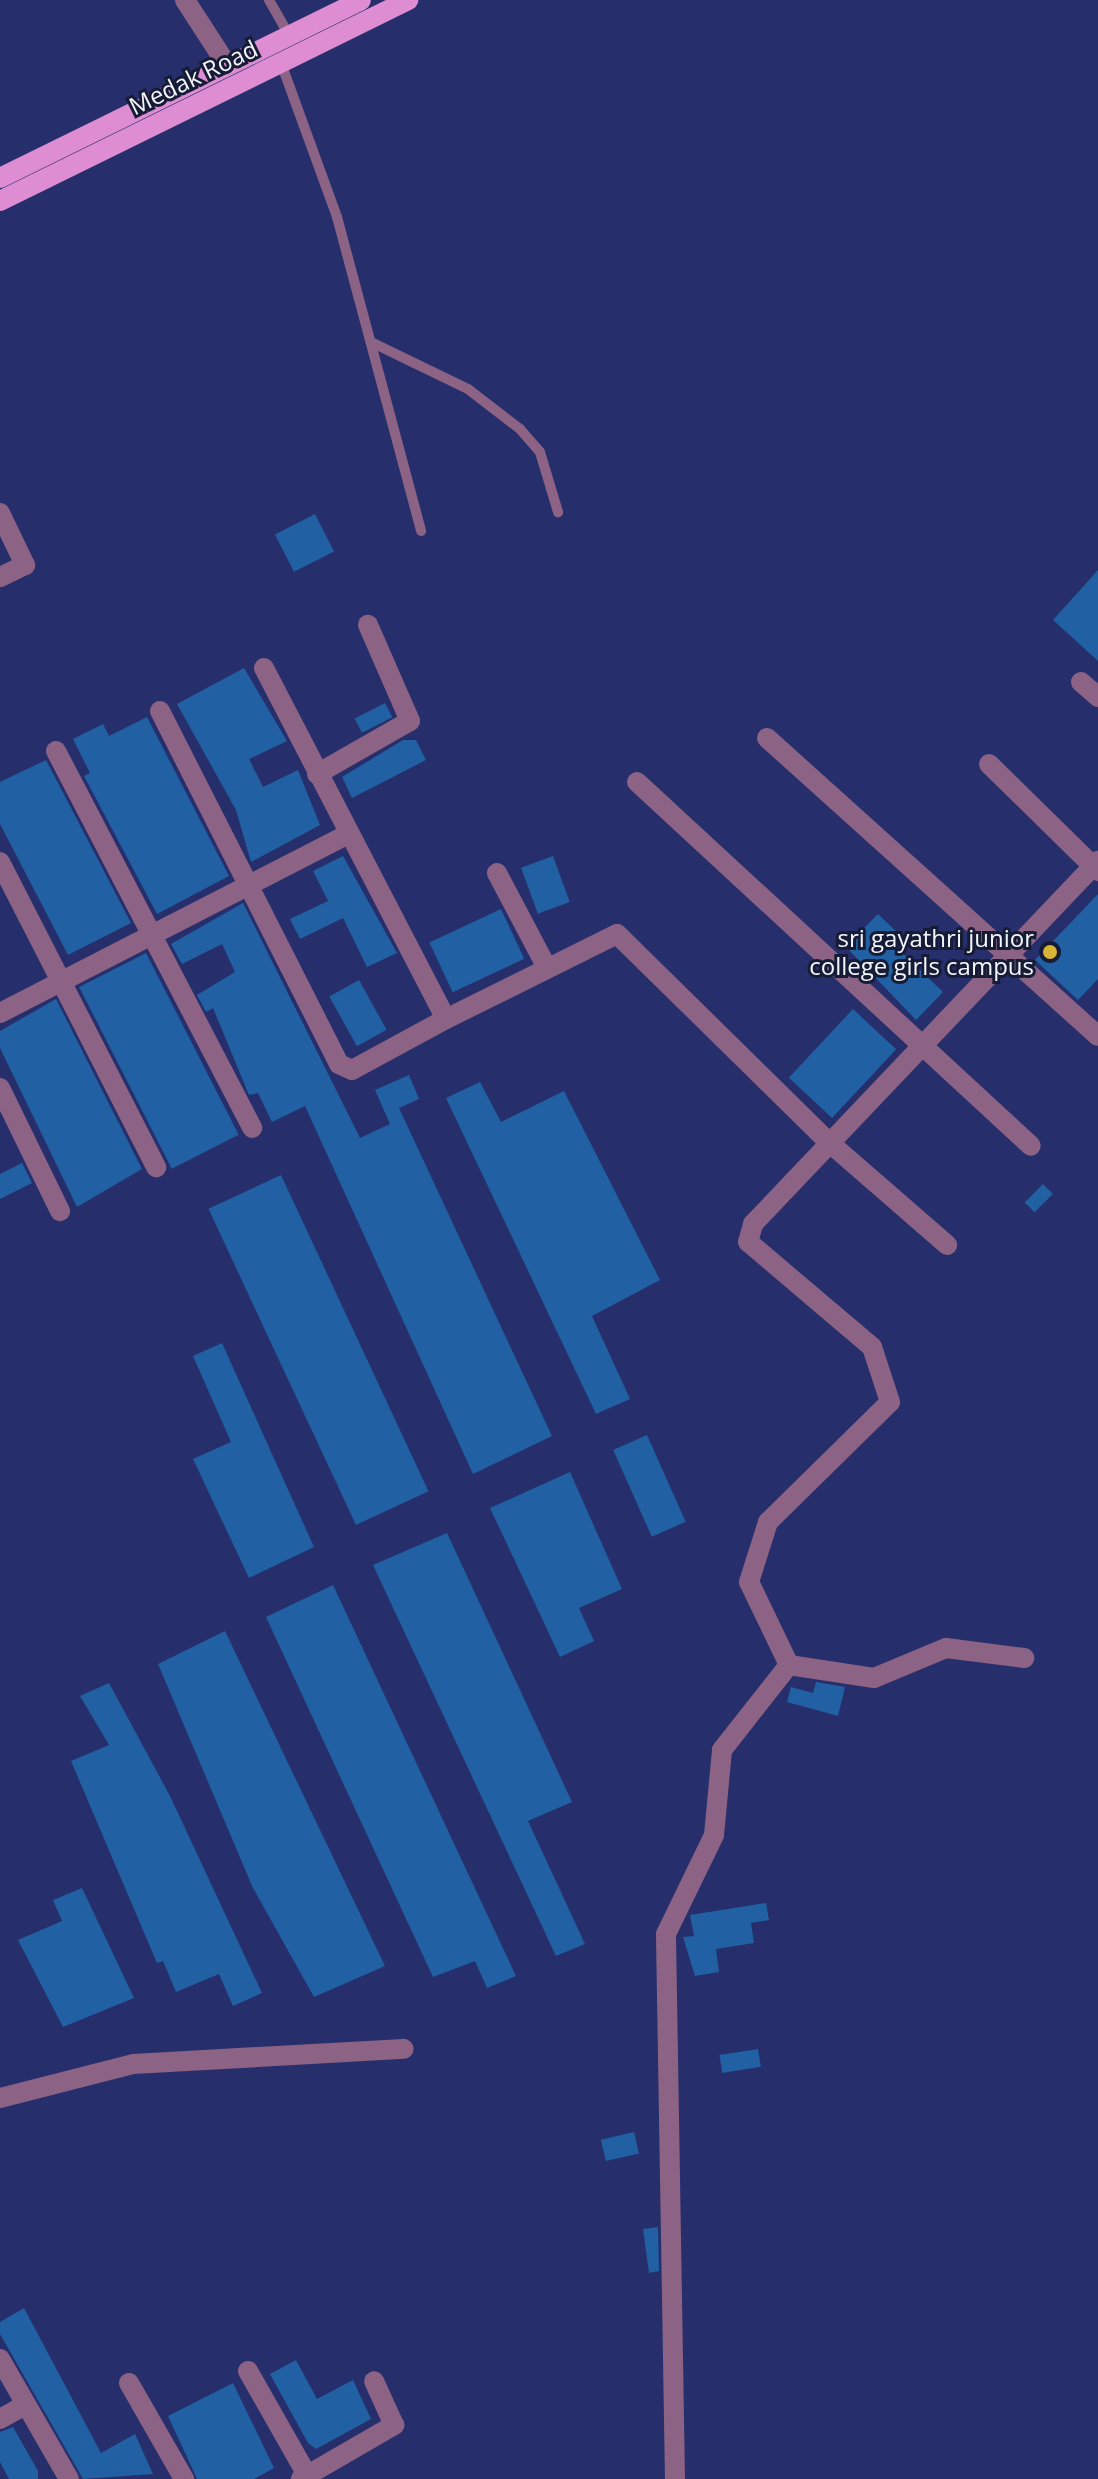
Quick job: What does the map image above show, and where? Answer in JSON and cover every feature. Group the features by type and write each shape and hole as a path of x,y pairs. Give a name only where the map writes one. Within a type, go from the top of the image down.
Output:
{"main road":[{"name":"Medak Road","path":"0,178 289,35 363,7 408,0"},
{"name":"Medak Road","path":"0,201 281,63 363,7"}],"street":[{"path":"185,0 227,65"},
{"path":"0,513 25,565 0,577"},
{"path":"317,774 410,721 368,625"},
{"path":"264,668 446,1019"},
{"path":"1081,682 1098,697"},
{"path":"160,711 346,1071 546,966 617,934 831,1144 947,1245"},
{"path":"767,738 1098,1036"},
{"path":"56,751 252,1128"},
{"path":"789,1665 749,1582 768,1522 890,1402 872,1347 748,1242 753,1224 1096,866 989,764"},
{"path":"637,782 1031,1146"},
{"path":"0,1013 349,834"},
{"path":"0,862 156,1167"},
{"path":"497,873 546,966"},
{"path":"0,1088 60,1211"},
{"path":"789,1665 874,1678 946,1648 1024,1658"},
{"path":"675,2479 666,1934 714,1835 722,1750 789,1665"},
{"path":"0,2098 133,2064 404,2049"},
{"path":"0,2359 69,2479"},
{"path":"248,2371 304,2477 394,2425 374,2381"},
{"path":"129,2383 184,2479"},
{"path":"0,2419 25,2405"}],"lane":[{"path":"269,0 289,35"},
{"path":"281,63 298,97 373,343 421,531"},
{"path":"373,343 468,389 520,429 540,452 558,512"}],"building":[{"path":"315,514 334,551 294,572 275,534"},
{"path":"1098,570 1098,661 1053,620"},
{"path":"244,668 287,741 249,759 263,787 298,770 320,825 251,862 236,810 177,704"},
{"path":"385,703 392,717 362,733 355,718"},
{"path":"147,717 229,876 157,914 84,776 90,773 73,739 103,724 109,736"},
{"path":"403,740 416,740 426,760 352,798 342,777"},
{"path":"46,760 131,923 68,955 0,824 0,782"},
{"path":"343,856 397,953 367,967 343,918 300,939 290,919 328,901 313,871"},
{"path":"553,856 570,902 538,914 521,868"},
{"path":"1098,894 1098,979 1078,1000 1035,960"},
{"path":"243,903 360,1138 390,1124 375,1090 409,1075 419,1099 399,1108 552,1436 473,1474 305,1106 272,1122 258,1093 249,1095 213,1008 206,1012 197,995 235,972 222,944 182,964 171,944"},
{"path":"501,909 524,959 453,992 429,942"},
{"path":"878,914 902,937 894,945 943,992 916,1020 846,947"},
{"path":"146,953 239,1135 172,1169 79,987"},
{"path":"359,980 387,1030 357,1046 329,996"},
{"path":"56,999 142,1169 77,1207 0,1048 0,1031"},
{"path":"853,1009 896,1049 832,1118 789,1078"},
{"path":"480,1082 501,1122 564,1091 660,1280 592,1316 630,1399 596,1414 446,1098"},
{"path":"22,1163 32,1183 0,1199 0,1174"},
{"path":"281,1175 428,1491 356,1525 208,1209"},
{"path":"1043,1184 1053,1194 1035,1212 1025,1202"},
{"path":"222,1343 314,1547 249,1578 193,1459 231,1442 193,1356"},
{"path":"647,1435 686,1522 652,1537 613,1450"},
{"path":"570,1472 622,1589 579,1608 594,1641 560,1657 490,1508"},
{"path":"447,1533 572,1802 528,1821 585,1944 556,1956 373,1565"},
{"path":"333,1585 516,1976 487,1988 475,1961 433,1977 266,1617"},
{"path":"225,1631 385,1966 314,1997 253,1888 158,1664"},
{"path":"816,1682 845,1687 838,1716 787,1702 791,1687 813,1693"},
{"path":"109,1683 170,1796 262,1993 233,2006 219,1974 176,1992 163,1961 157,1963 71,1761 109,1745 80,1696"},
{"path":"82,1888 134,1998 63,2027 18,1940 62,1921 53,1900"},
{"path":"766,1903 769,1920 751,1923 754,1943 716,1949 719,1972 695,1976 683,1937 694,1936 690,1915"},
{"path":"758,2049 761,2067 722,2073 719,2055"},
{"path":"634,2132 639,2153 606,2161 601,2140"},
{"path":"658,2227 659,2271 649,2273 643,2229"},
{"path":"24,2308 101,2453 135,2434 153,2474 83,2479 0,2334 0,2322"},
{"path":"296,2360 317,2399 353,2380 371,2419 316,2449 308,2443 270,2374"},
{"path":"233,2383 274,2468 254,2479 197,2479 168,2416"},
{"path":"13,2427 38,2471 38,2479 9,2479 0,2462 0,2432"}],"place":[{"name":"sri gayathri junior college girls campus","path":"1050,952"}]}
